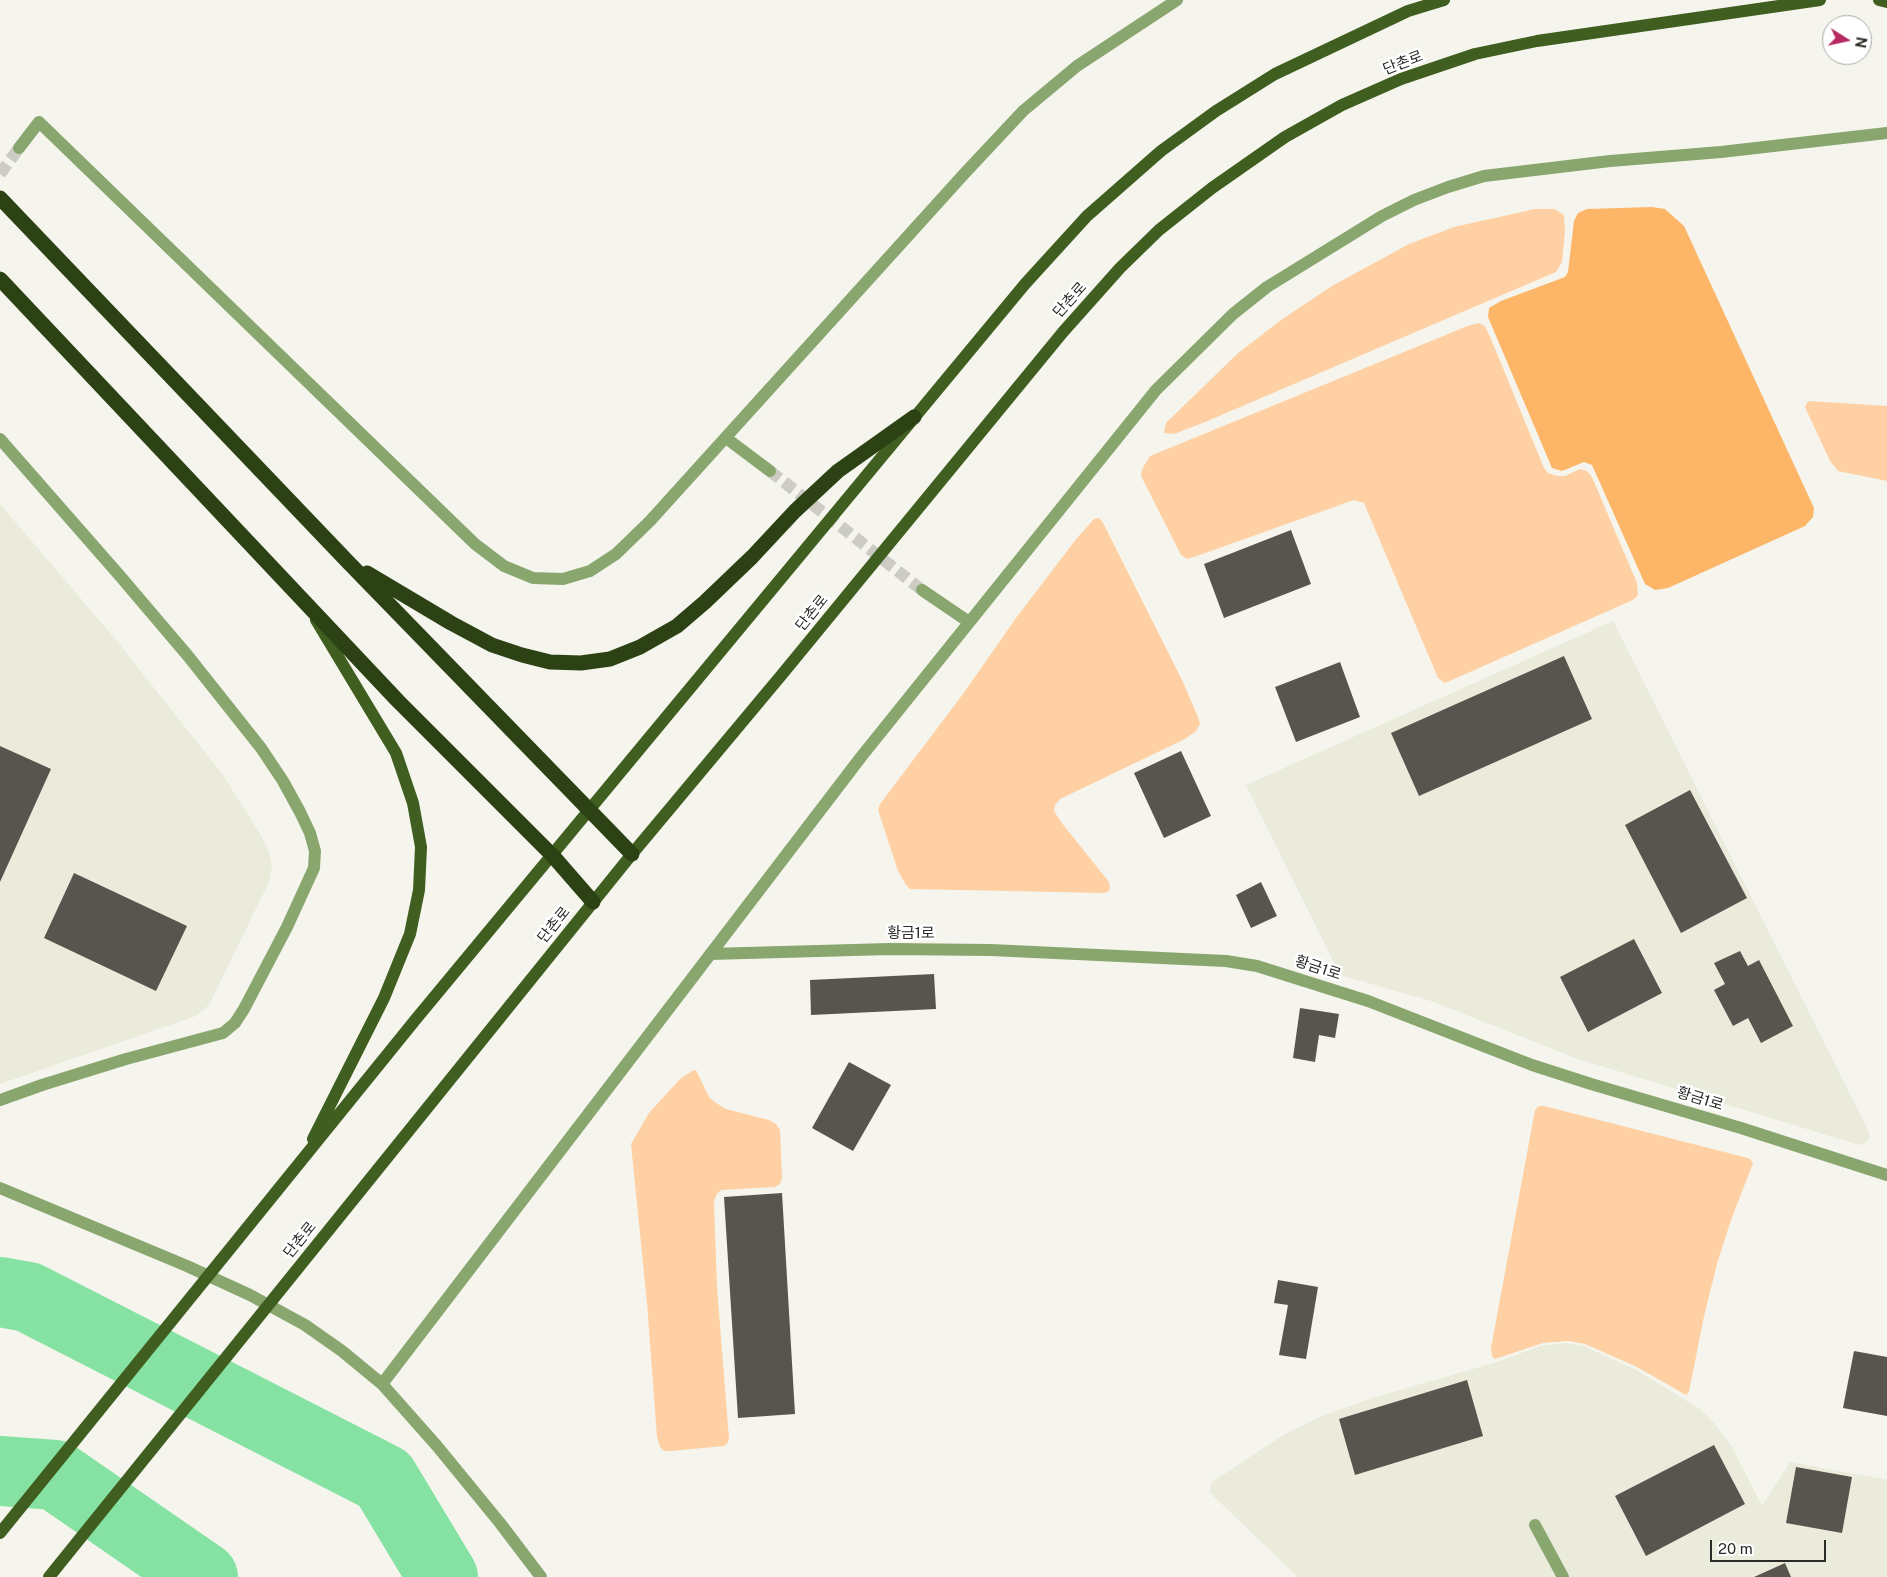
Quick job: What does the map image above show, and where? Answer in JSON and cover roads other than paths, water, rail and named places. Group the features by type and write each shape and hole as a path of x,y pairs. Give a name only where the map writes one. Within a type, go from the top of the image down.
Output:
{"highway":[{"path":"0,198 348,562 632,854"},
{"path":"0,279 398,701 553,856 593,902"},
{"path":"348,562 492,645 550,662 580,663 610,659 640,647 677,626 732,576 795,511 838,471 914,418"}],"main road":[{"path":"0,1532 416,1019 1025,284 1081,223 1161,151 1216,111 1275,74 1408,11 1444,0"},
{"name":"단촌로","path":"48,1577 632,854 1063,332 1120,268 1159,230 1212,188 1286,137 1342,105 1401,79 1474,54 1537,41 1820,0"},
{"path":"1879,0 1887,2"},
{"path":"301,1161 384,998 410,934 420,890 421,847 413,803 396,754 309,607"}],"lane":[{"path":"19,148 39,122 474,544 504,566 533,578 562,579 590,571 616,554 650,521 1023,111 1077,66 1178,0"},
{"path":"382,1384 855,764 1156,390 1200,344 1233,314 1267,287 1382,216 1431,193 1484,176 1610,161 1721,152 1887,133"},
{"path":"726,438 770,471"},
{"path":"0,439 188,656 261,748 296,804 310,833 315,851 314,868 287,927 235,1024 223,1033 126,1059 0,1100"},
{"path":"922,590 969,622"},
{"name":"황금1로","path":"710,954 889,949 991,950 1226,961 1257,966 1368,1001 1532,1065 1741,1128 1887,1176"},
{"path":"0,1188 187,1266 250,1295 305,1325 342,1351 382,1384 500,1523 541,1577"},
{"path":"1535,1525 1564,1577"}],"waterway":[{"path":"0,1292 28,1297 384,1479 443,1577"},
{"path":"0,1471 55,1475 203,1577"}],"tunnel":[{"path":"0,174 19,148"},
{"path":"770,471 922,590"}]}
